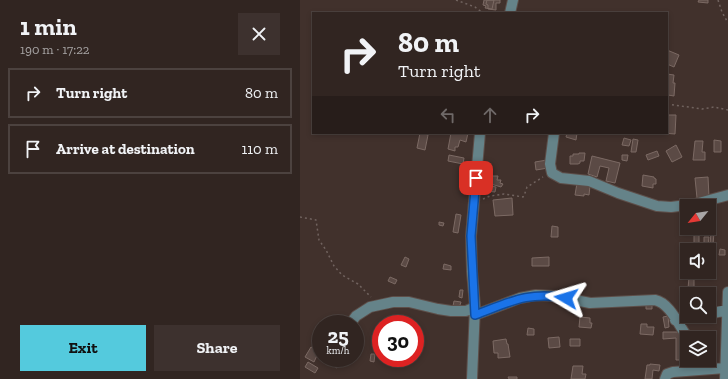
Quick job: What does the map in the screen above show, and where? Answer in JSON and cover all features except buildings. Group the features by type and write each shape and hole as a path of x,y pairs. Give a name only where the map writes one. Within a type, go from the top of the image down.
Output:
{"street":[{"path":"510,12 513,0"},
{"path":"472,379 473,312 471,236 480,134"},
{"path":"554,134 550,164 552,173 561,178 590,180 618,194 657,206 671,208 695,204 728,195"},
{"path":"725,379 728,292"},
{"path":"357,315 370,306 393,302 409,302 438,310 473,312 520,298 536,295 555,296 590,303 655,300 667,306 683,331"},
{"path":"716,311 728,306"},
{"path":"675,320 680,319"},
{"path":"665,379 667,374 673,372 725,368"}],"path":[{"path":"456,0 475,7 482,12"},
{"path":"718,0 728,24"},
{"path":"668,104 702,109 714,107 728,110"},
{"path":"474,209 484,198 490,196 504,194 514,197 522,197 530,184 552,173"},
{"path":"300,217 316,220 319,240 337,270 342,275 358,284 371,297 386,303"}],"route":[{"path":"476,178 471,236 475,315 520,298 536,295 566,298"}]}
